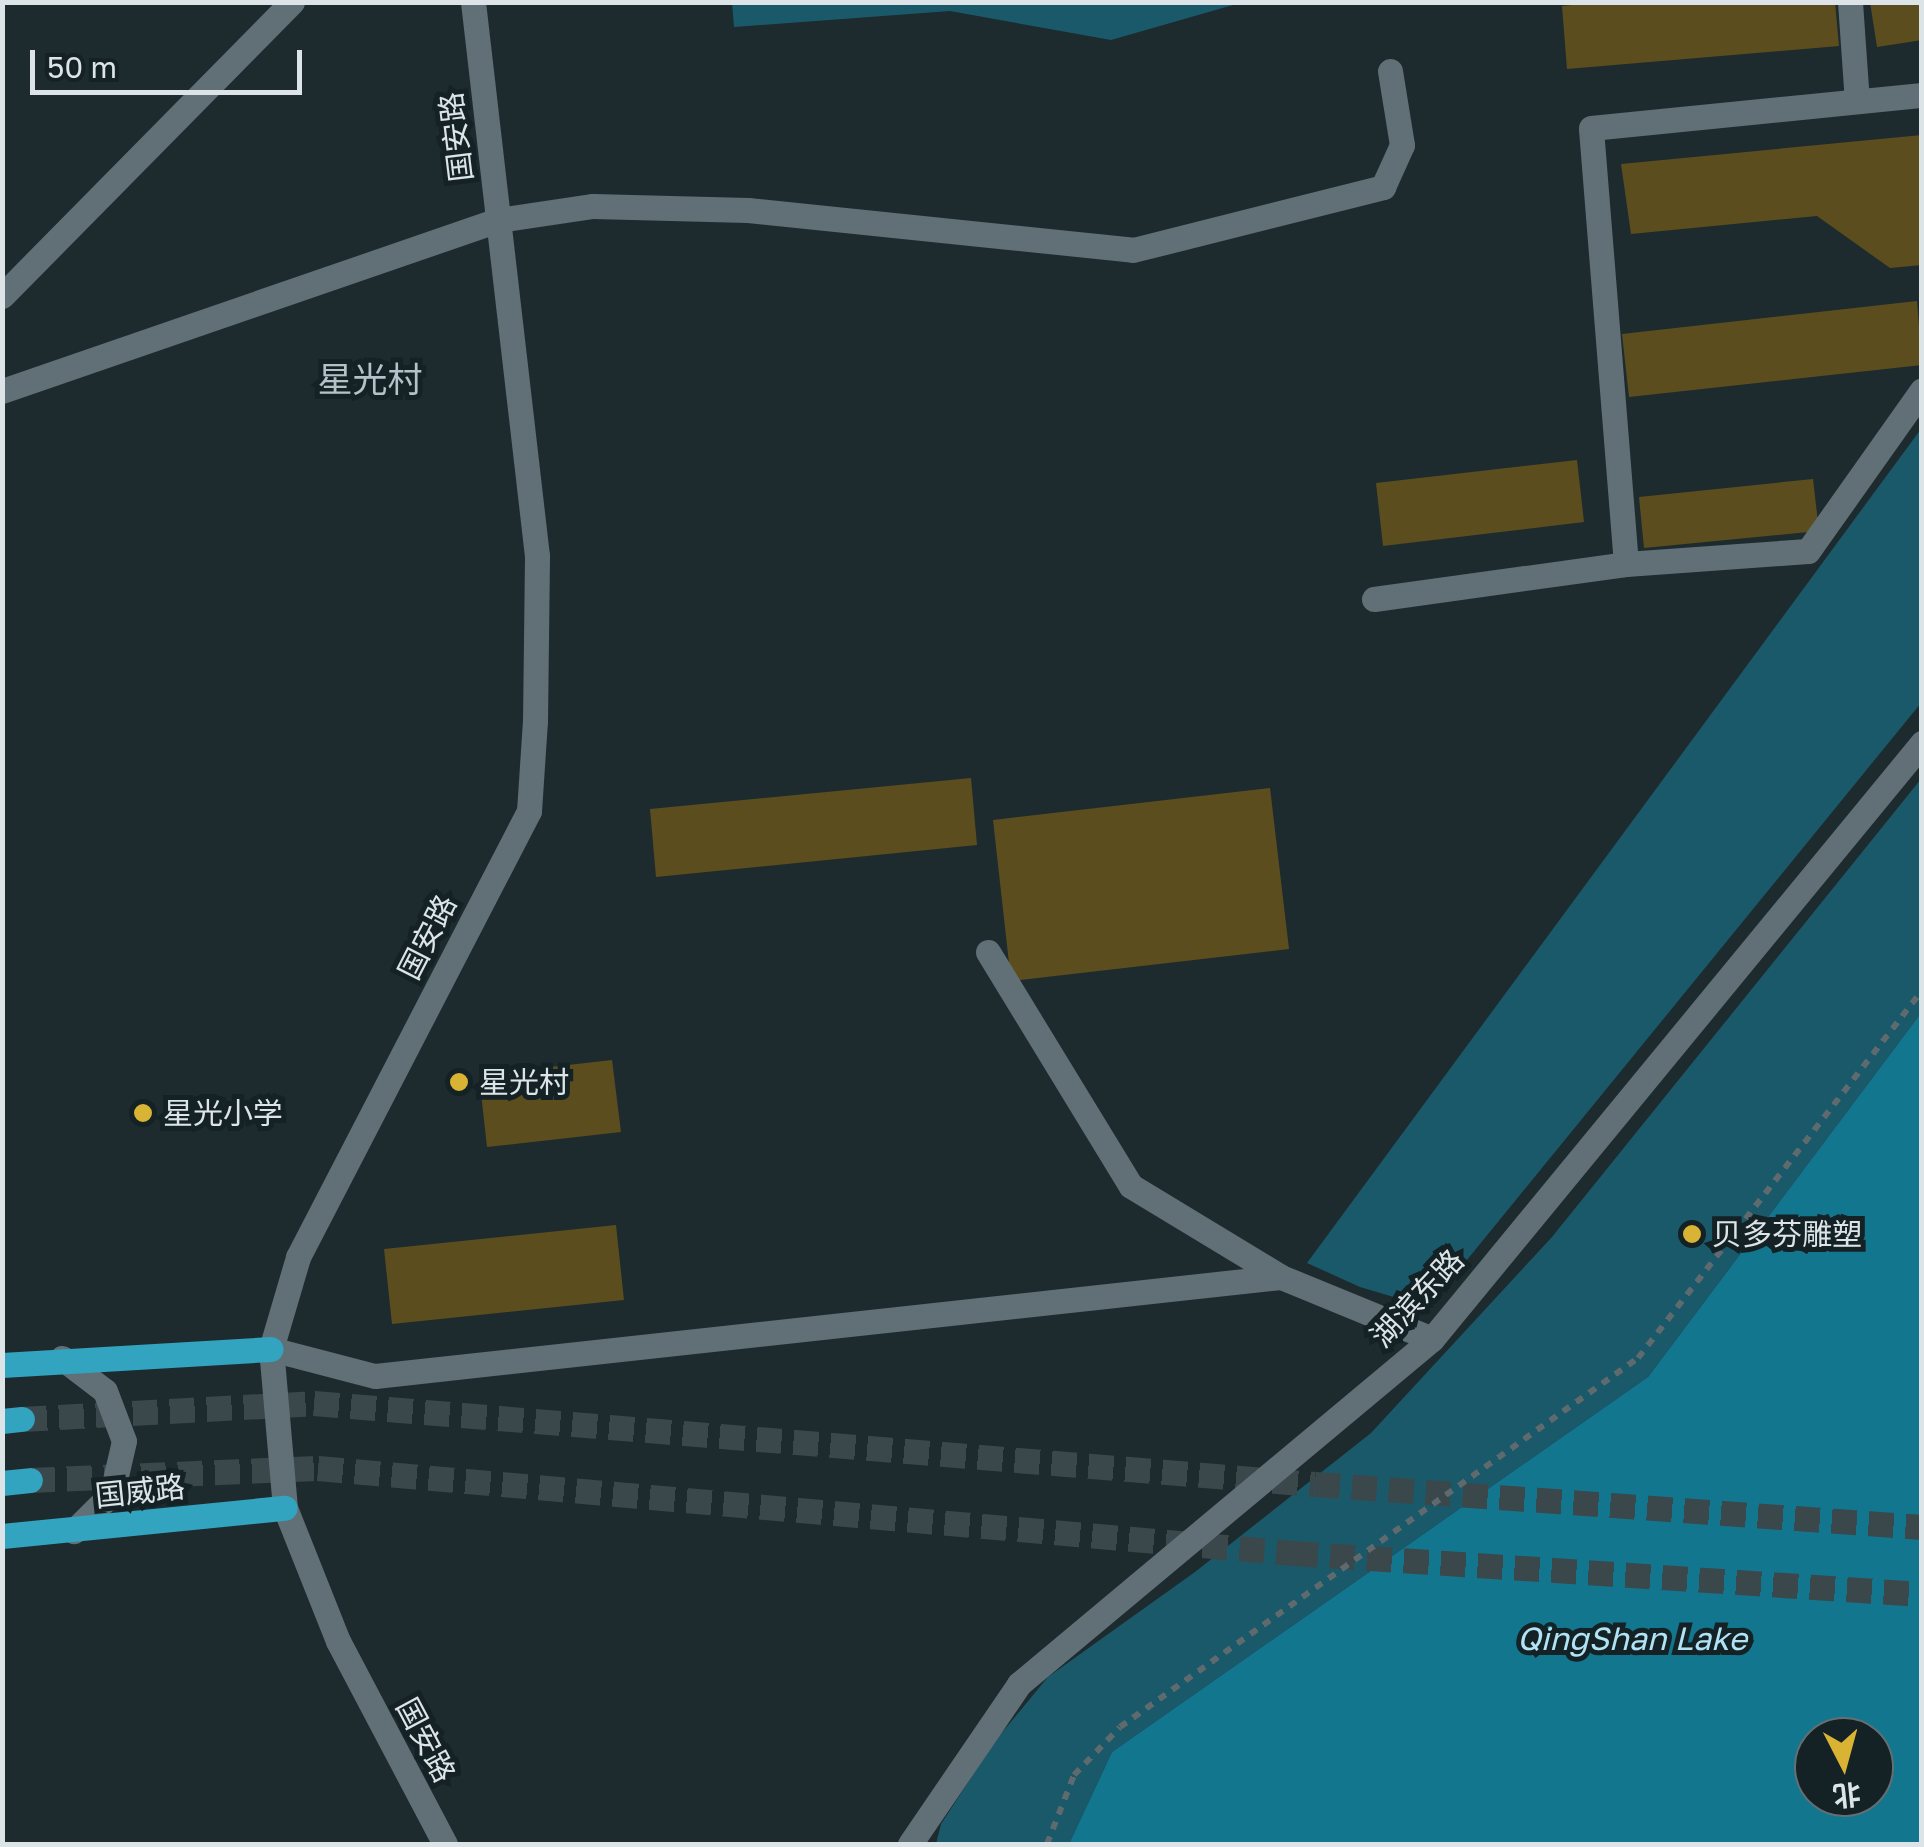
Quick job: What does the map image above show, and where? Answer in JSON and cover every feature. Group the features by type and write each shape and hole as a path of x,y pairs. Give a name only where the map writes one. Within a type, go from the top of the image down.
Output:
{"main road":[{"path":"2,1365 62,1358 270,1349"},
{"path":"2,1483 30,1480"},
{"name":"国威路","path":"2,1536 285,1508"}],"street":[{"path":"2,296 292,2"},
{"name":"国安路","path":"445,1844 338,1641 285,1508 270,1349 298,1257 528,811 535,722 537,556 473,2"},
{"path":"1850,2 1858,102"},
{"path":"2,391 498,220 593,206 748,210 1133,250 1384,187 1402,145 1390,71"},
{"path":"1626,564 1591,128 1922,95"},
{"path":"1374,599 1626,564 1808,550 1922,390"},
{"name":"湖滨东路","path":"910,1844 1019,1684 1432,1338 1922,742"},
{"path":"988,952 1131,1186 1282,1277 1432,1338"},
{"path":"270,1349 375,1376 1282,1277"},
{"path":"62,1358 105,1391 124,1441 112,1492 74,1530"}],"path":[{"path":"1046,1844 1074,1775 1120,1727 1638,1358 1922,990"}],"shaded area":[{"path":"732,2 1240,3 1111,40 950,11 734,27"},
{"path":"1921,429 1921,703 1440,1293 1414,1303 1360,1287 1307,1263"},
{"path":"1921,779 1921,1013 1648,1377 1112,1752 1069,1844 936,1844 941,1824 995,1741 1048,1677 1195,1572 1371,1433 1552,1237"}],"water":[{"name":"QingShan Lake","path":"1921,1013 1921,1844 1069,1844 1112,1752 1648,1377"}],"building":[{"path":"1601,2 1835,2 1839,46 1567,69 1562,6"},
{"path":"1870,2 1922,2 1922,40 1877,47"},
{"path":"1922,135 1922,265 1890,268 1817,216 1631,234 1621,164"},
{"path":"1917,301 1922,365 1629,397 1622,334"},
{"path":"1577,460 1584,522 1383,546 1376,483"},
{"path":"1813,479 1819,531 1644,548 1639,497"},
{"path":"971,778 977,845 656,877 650,809"},
{"path":"1270,788 1289,949 1011,981 993,820"},
{"path":"612,1060 621,1132 487,1147 479,1075"},
{"path":"616,1225 624,1300 392,1324 384,1249"}],"tunnel":[{"path":"22,1419 314,1403 1315,1484 1922,1527"},
{"path":"30,1480 318,1468 1293,1553 1922,1594"}],"place":[{"name":"星光村","path":"459,1082"},
{"name":"星光小学","path":"143,1113"},
{"name":"贝多芬雕塑","path":"1692,1234"}],"district":[{"name":"星光村","path":"370,379"}]}
